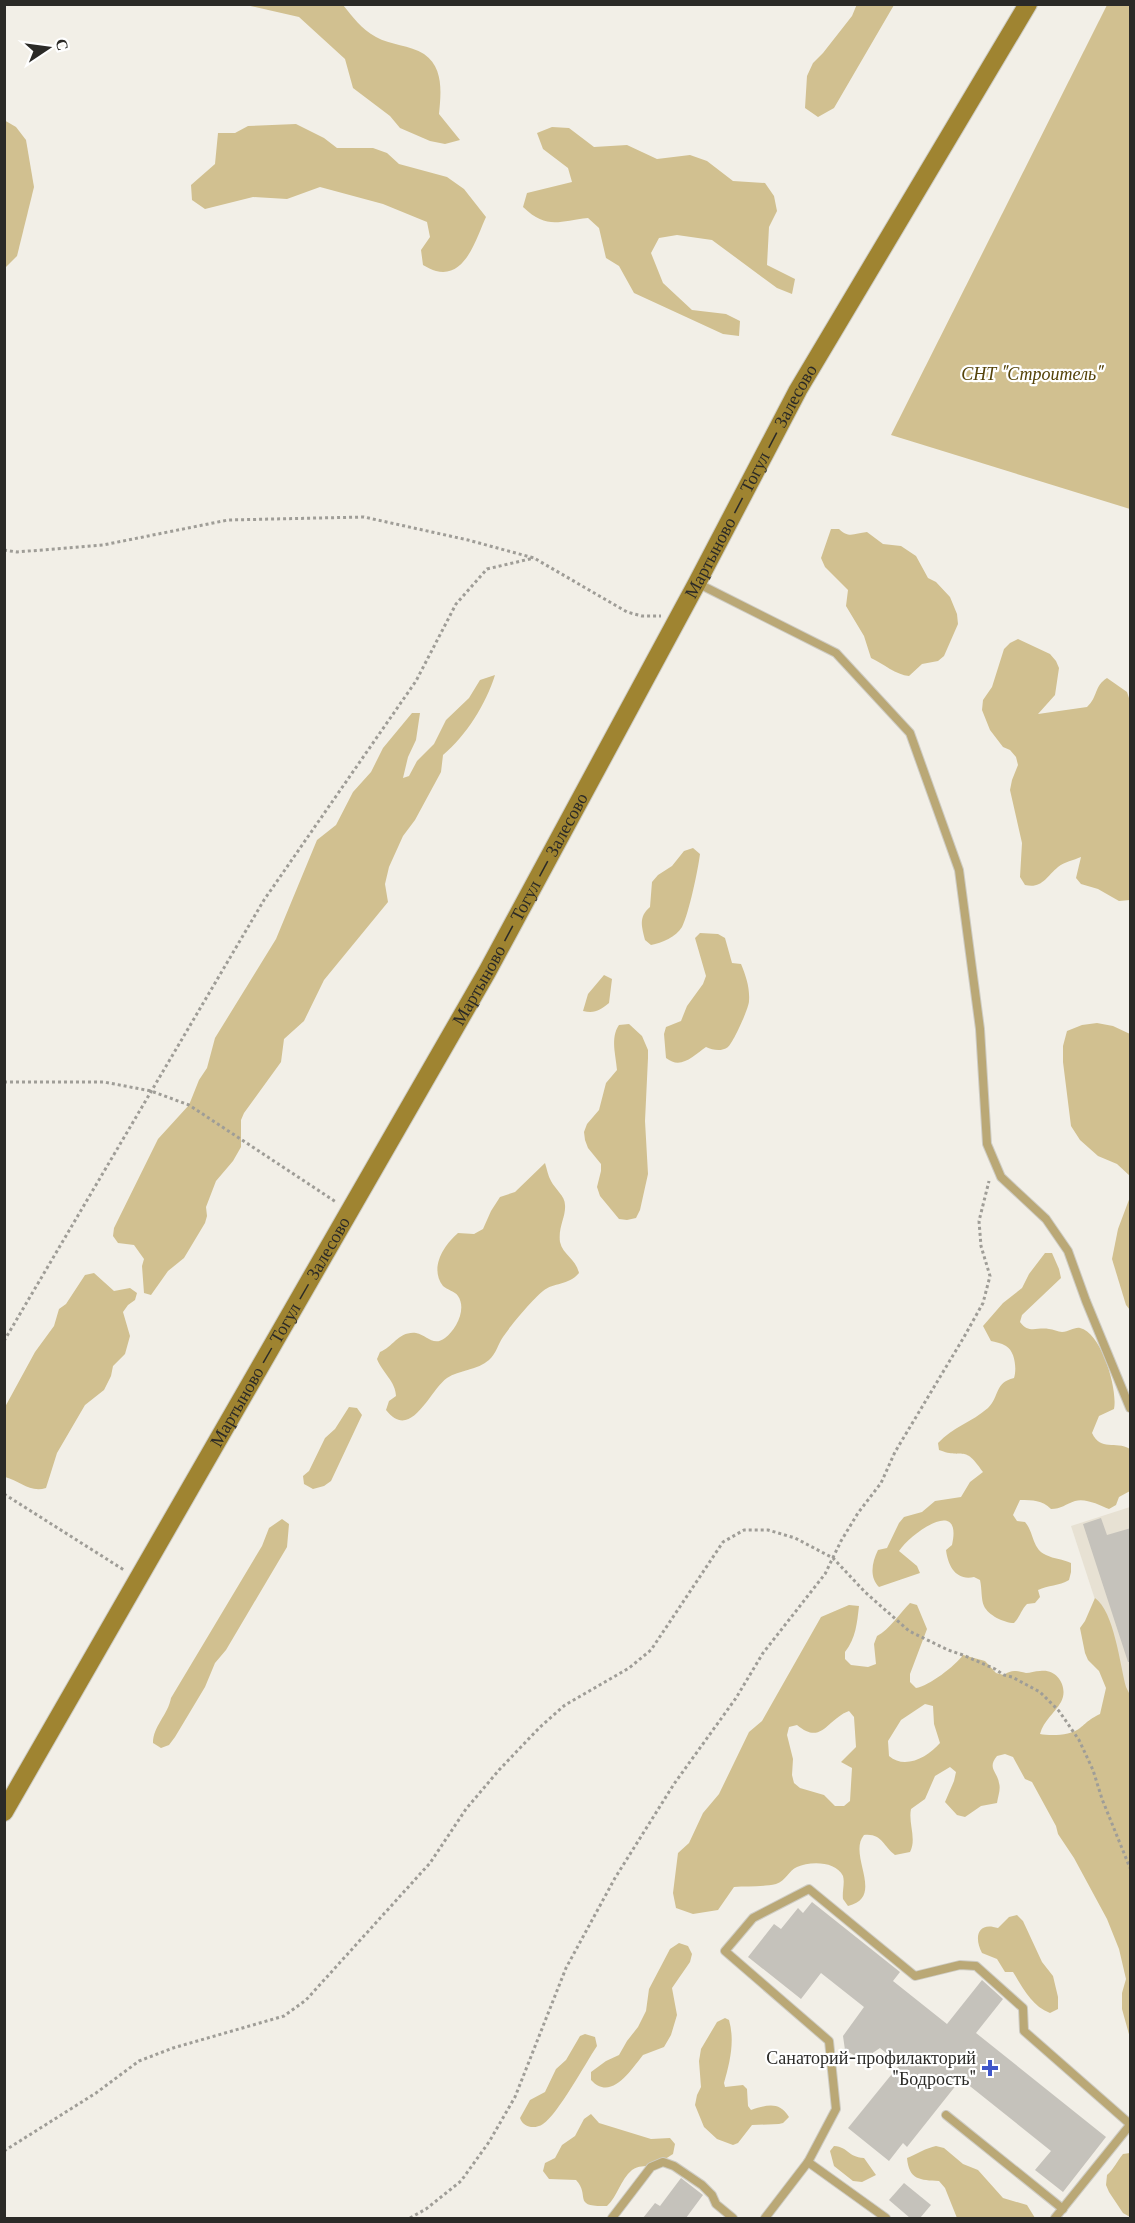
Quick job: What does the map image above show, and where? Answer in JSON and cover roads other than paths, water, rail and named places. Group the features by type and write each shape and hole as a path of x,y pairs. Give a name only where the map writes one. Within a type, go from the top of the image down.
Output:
{"street":[{"name":"Мартыново — Тогул — Залесово","path":"4,1812 487,972 680,616 798,390 1028,4"}],"lane":[{"path":"697,583 836,653 910,733 960,870 980,1029 987,1144 1001,1177 1046,1219 1068,1251 1086,1301 1131,1408"},
{"path":"765,2218 808,2162 836,2109 830,2042 725,1951 753,1918 809,1889 915,1976 960,1965 976,1966 1023,2008 1024,2031 1131,2125 1055,2218"},
{"path":"946,2115 1063,2209"},
{"path":"612,2218 651,2167 663,2162 674,2166 702,2185 712,2195 716,2204 733,2218"},
{"path":"808,2162 885,2218"}],"place":[{"name":"Санаторий-профилакторий \"Бодрость\"","path":"990,2068"}],"park label":[{"name":"СНТ \"Строитель\"","path":"1032,374"}]}
